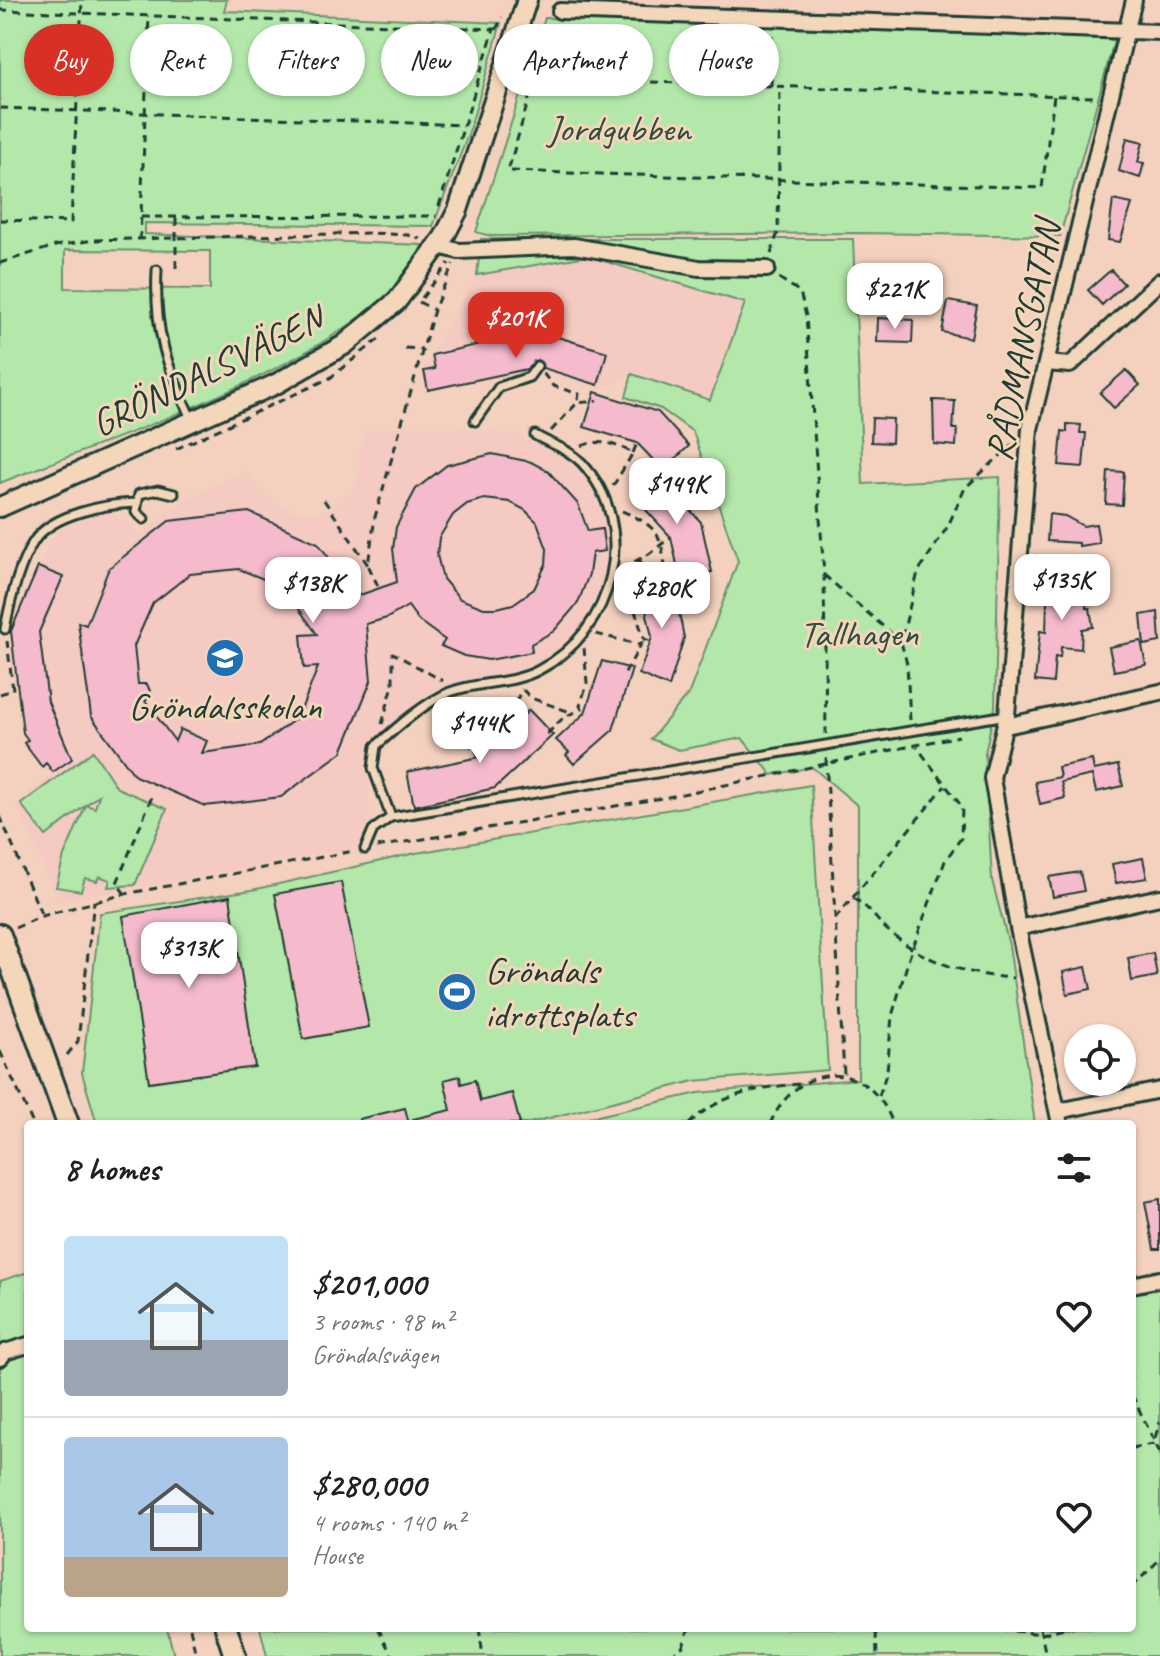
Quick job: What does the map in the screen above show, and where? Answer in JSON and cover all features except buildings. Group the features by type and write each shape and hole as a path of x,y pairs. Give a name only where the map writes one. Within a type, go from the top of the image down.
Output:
{"main road":[{"path":"6,932 23,1004"},
{"path":"0,951 66,1120"}],"street":[{"name":"GRÖNDALSVÄGEN","path":"0,507 276,384 344,345 397,301 438,246 458,210 527,0"},
{"name":"RÅDMANSGATAN","path":"1060,1118 1018,928 993,791 996,751 1006,720 1030,429 1134,0"},
{"path":"560,11 1160,32"},
{"path":"438,246 459,251 574,246 699,268 767,269"},
{"path":"1046,363 1070,365 1160,281"},
{"path":"1006,720 1160,692"},
{"path":"1018,928 1160,897"},
{"path":"1060,1118 1160,1090"},
{"path":"1136,1284 1160,1279"},
{"path":"2,1352 24,1346"}],"lane":[{"path":"157,270 155,310 160,340 170,375 192,420"},
{"path":"475,421 499,387 529,377 537,366"},
{"path":"391,817 373,768 376,746 401,724 451,692 513,680 538,671 567,653 582,634 613,574 614,537 606,502 596,481 569,452 539,437"},
{"path":"144,519 136,512 135,503 139,494 158,490 174,494"},
{"path":"5,629 34,541 49,527 103,504 135,503"},
{"path":"365,849 373,830 391,817 914,730 1006,720"}],"path":[{"path":"0,220 71,222 82,0"},
{"path":"0,10 494,29 435,218 141,217"},
{"path":"140,240 149,16"},
{"path":"773,18 773,24"},
{"path":"669,83 535,78 508,171 1042,188 1054,96"},
{"path":"844,1074 825,766 824,575 806,316 800,292 767,269 778,232 780,86 1109,97"},
{"path":"0,108 465,125"},
{"path":"176,217 176,270"},
{"path":"0,263 55,246 94,240 372,233 408,235 438,246"},
{"path":"368,565 375,517 422,349 434,310 459,251"},
{"path":"419,302 434,310"},
{"path":"405,348 422,349"},
{"path":"537,366 553,386 579,394 577,403 539,437"},
{"path":"577,403 597,401"},
{"path":"879,1096 887,1071 892,1016 912,948 945,861 961,838 962,807 917,746 909,715 907,664 901,642 918,572 948,526 965,488 1030,429"},
{"path":"569,452 591,442 616,445 633,453"},
{"path":"637,443 606,502 637,518 663,543 668,582"},
{"path":"324,500 368,565 378,586"},
{"path":"625,673 644,639 630,595 613,574 640,560 671,537"},
{"path":"640,560 646,581"},
{"path":"824,575 901,642"},
{"path":"0,694 13,690 5,629"},
{"path":"547,734 573,713 584,711 580,706 587,683 587,656 582,634 641,645"},
{"path":"644,639 651,641"},
{"path":"513,680 531,698 573,713"},
{"path":"479,757 476,751 512,709 522,689"},
{"path":"6,932 42,916 125,894 825,766 961,736"},
{"path":"835,919 907,828 945,786"},
{"path":"125,894 117,883 153,794"},
{"path":"0,816 42,916"},
{"path":"853,898 869,907 884,927 912,948 974,975 1029,978"},
{"path":"67,1055 78,1041 94,901"},
{"path":"0,1051 31,1120"},
{"path":"693,1120 701,1111 766,1086 844,1074 879,1096 891,1120"},
{"path":"773,1120 801,1083"},
{"path":"1136,1404 1160,1453"},
{"path":"1153,1444 1160,1422"},
{"path":"1136,1447 1153,1444"},
{"path":"1136,1583 1160,1559"},
{"path":"191,1632 196,1656"},
{"path":"380,1632 392,1656"},
{"path":"480,1632 483,1656"},
{"path":"670,1656 683,1646 688,1632"},
{"path":"875,1632 877,1656"},
{"path":"898,1632 918,1632"},
{"path":"1023,1632 1049,1632"},
{"path":"1042,1634 1046,1656"}],"shaded area":[{"path":"587,256 745,303 710,401 632,374 599,389 537,369 426,393 422,371 477,275"},
{"path":"406,426 515,434 570,460 593,487 610,532 608,578 584,626 539,666 510,676 447,689 371,743 367,845 58,902 17,803 71,758 48,702 39,632 63,577 38,567 56,532 110,509 139,535 185,499 244,470 271,501 294,512 316,513 335,507 352,490 359,472 363,432"}],"green space":[{"path":"0,0 227,0 224,11 501,23 494,24 494,47 468,135 433,226 145,223 145,234 422,245 398,284 355,321 299,356 168,417 0,483","holes":["65,250 210,251 210,289 65,288"]},
{"name":"Jordgubben","path":"545,18 731,24 669,24 669,96 779,96 779,26 1103,36 1114,41 1060,236 860,233 491,236 476,232 520,96 653,96 653,24 543,24"},
{"name":"Tallhagen","path":"481,239 853,239 863,484 1000,477 995,707 985,753 992,880 1009,945 1034,1120 580,1120 698,1093 858,1079 858,806 812,767 772,775 742,738 679,750 651,739 689,693 738,561 693,432 661,409 626,397 632,374 710,400 745,303 587,256 477,275"},
{"path":"93,751 117,788 167,809 135,885 108,887 110,880 99,876 97,881 85,878 81,891 56,887 64,856 86,805 46,836 21,804","holes":["99,795 95,808 86,805"]},
{"name":"Gröndals idrottsplats","path":"811,785 828,1070 694,1081 542,1120 96,1120 82,1073 100,913 252,890 416,853"},
{"path":"24,1273 24,1632 168,1632 174,1656 0,1656 0,1281"},
{"path":"1160,1289 1160,1656 267,1656 261,1632 1136,1632 1136,1293"}],"place":[{"name":"Gröndalsskolan","path":"225,658"},
{"name":"Gröndals idrottsplats","path":"457,992"}]}
